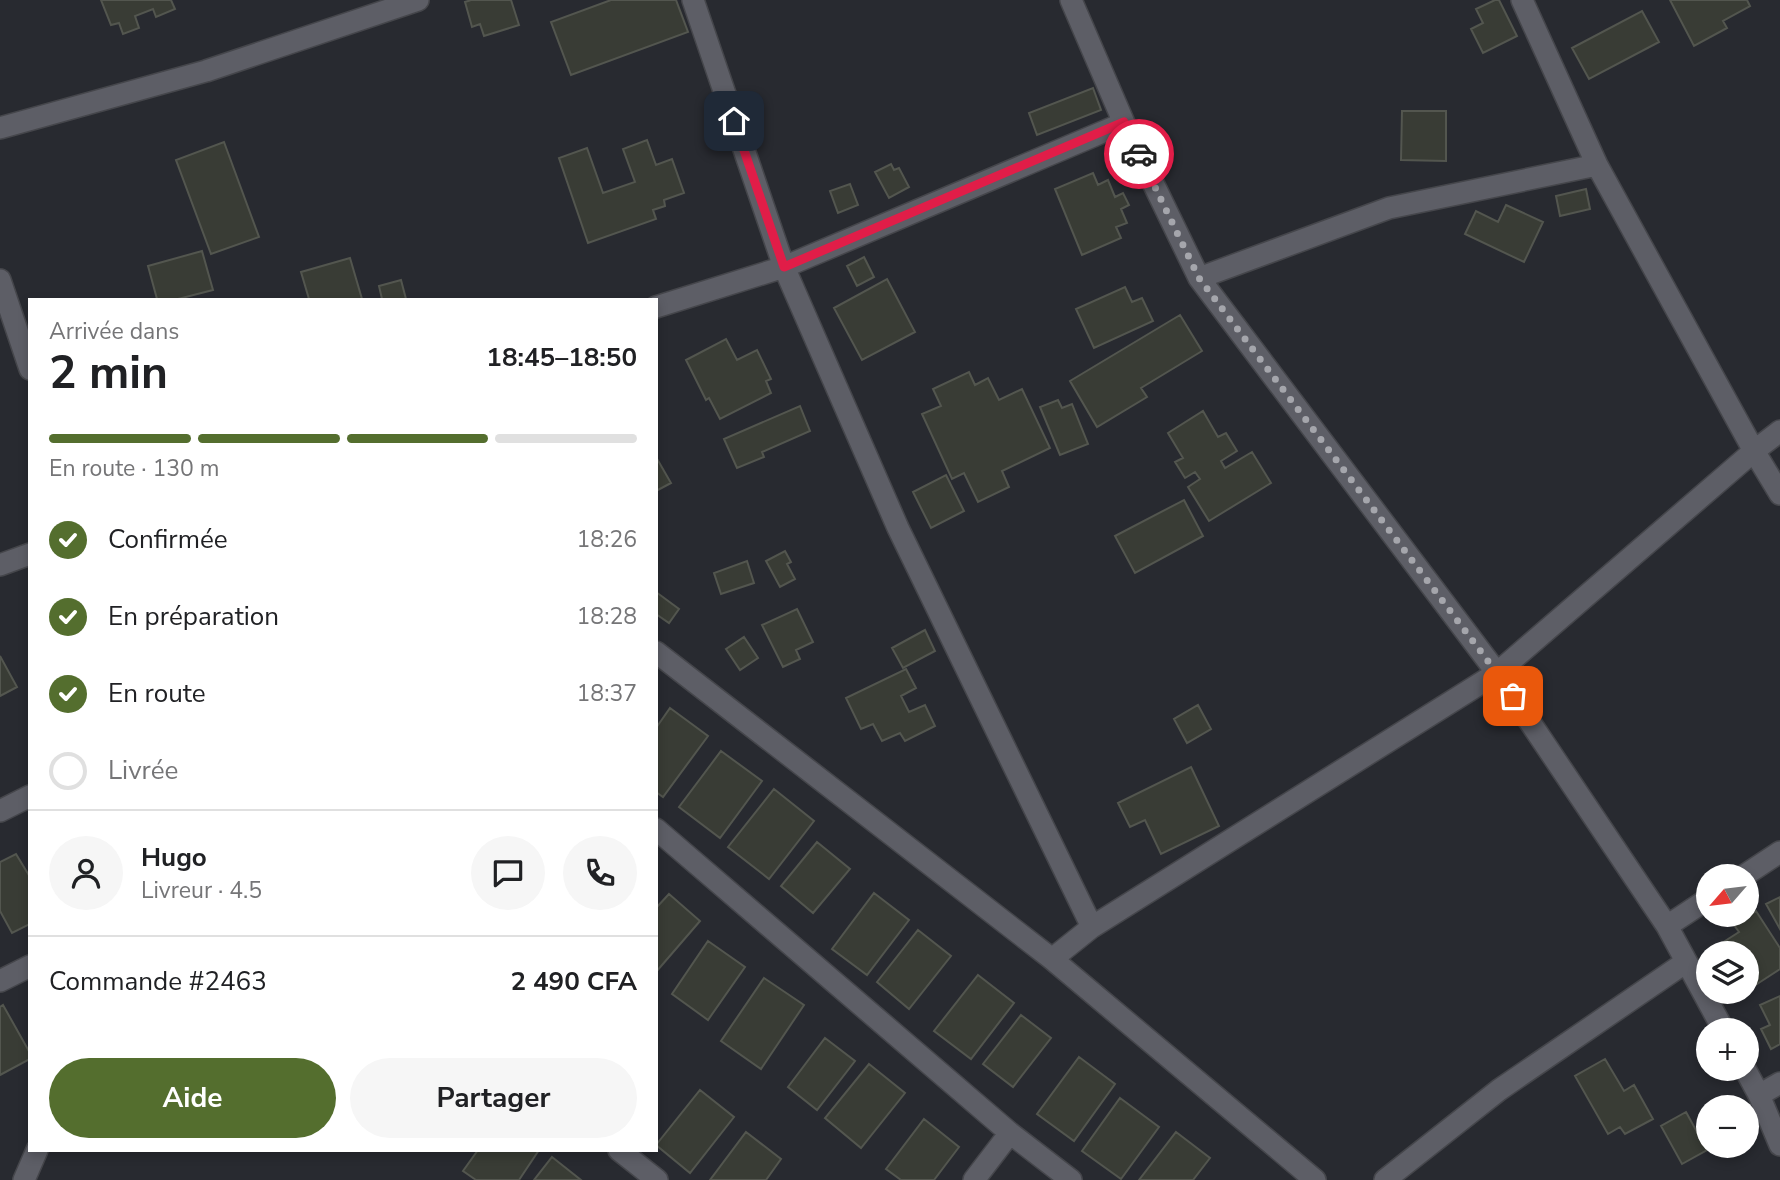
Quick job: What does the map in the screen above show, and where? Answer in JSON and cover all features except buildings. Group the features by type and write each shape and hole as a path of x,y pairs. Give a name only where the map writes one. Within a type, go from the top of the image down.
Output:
{"street":[{"path":"0,128 206,71 418,0"},
{"path":"693,0 784,267 898,528 1092,927"},
{"path":"1071,0 1124,122 1199,278 1497,673 1667,926 1717,1018"},
{"path":"1522,0 1597,165 1780,494"},
{"path":"658,306 784,267 1124,122"},
{"path":"1199,278 1389,208 1597,165"},
{"path":"0,279 28,363"},
{"path":"1052,960 1092,927 1497,673 1754,451 1780,432"},
{"path":"0,565 28,555"},
{"path":"658,654 1052,960 1315,1180"},
{"path":"0,811 28,797"},
{"path":"658,831 1010,1133 1071,1180"},
{"path":"1759,866 1780,852"},
{"path":"1667,926 1696,907"},
{"path":"1385,1180 1499,1090 1686,962"},
{"path":"0,981 28,967"},
{"path":"1780,1083 1759,1096 1780,1145"},
{"path":"974,1180 1010,1133"},
{"path":"24,1180 36,1152"},
{"path":"622,1152 657,1180"}],"way so far":[{"path":"1139,154 1199,278 1513,696"}],"route":[{"path":"734,121 784,267 1124,122 1139,154"}]}
